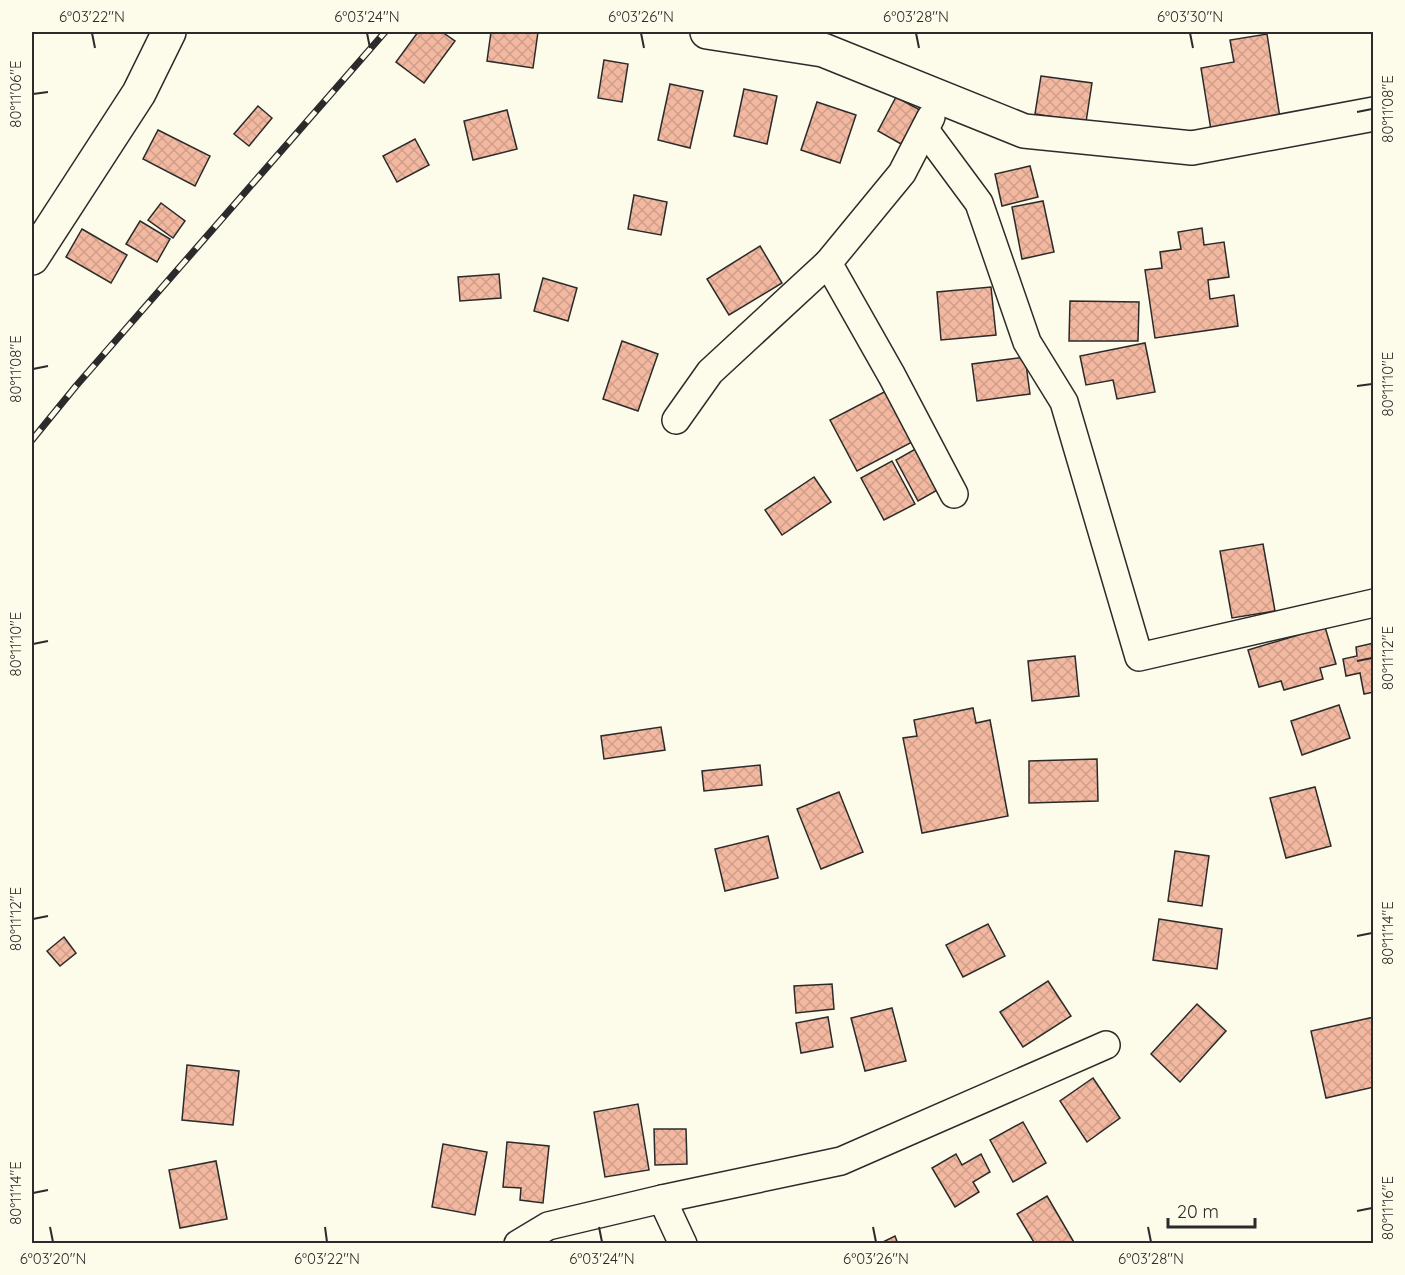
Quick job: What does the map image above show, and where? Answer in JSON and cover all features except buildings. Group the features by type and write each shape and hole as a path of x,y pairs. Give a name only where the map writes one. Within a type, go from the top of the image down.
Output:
{"street":[{"path":"32,258 140,93 169,32"},
{"path":"707,32 823,50 1024,131 1192,148 1374,114"},
{"path":"676,420 710,372 828,263 902,173 942,98"},
{"path":"925,130 980,203 1027,342 1064,402 1139,657 1374,603"},
{"path":"828,263 892,376 954,494"},
{"path":"518,1244 548,1226 662,1198 841,1161 1106,1046"},
{"path":"662,1198 683,1244"}],"railway":[{"path":"32,440 76,386 385,32"}]}
